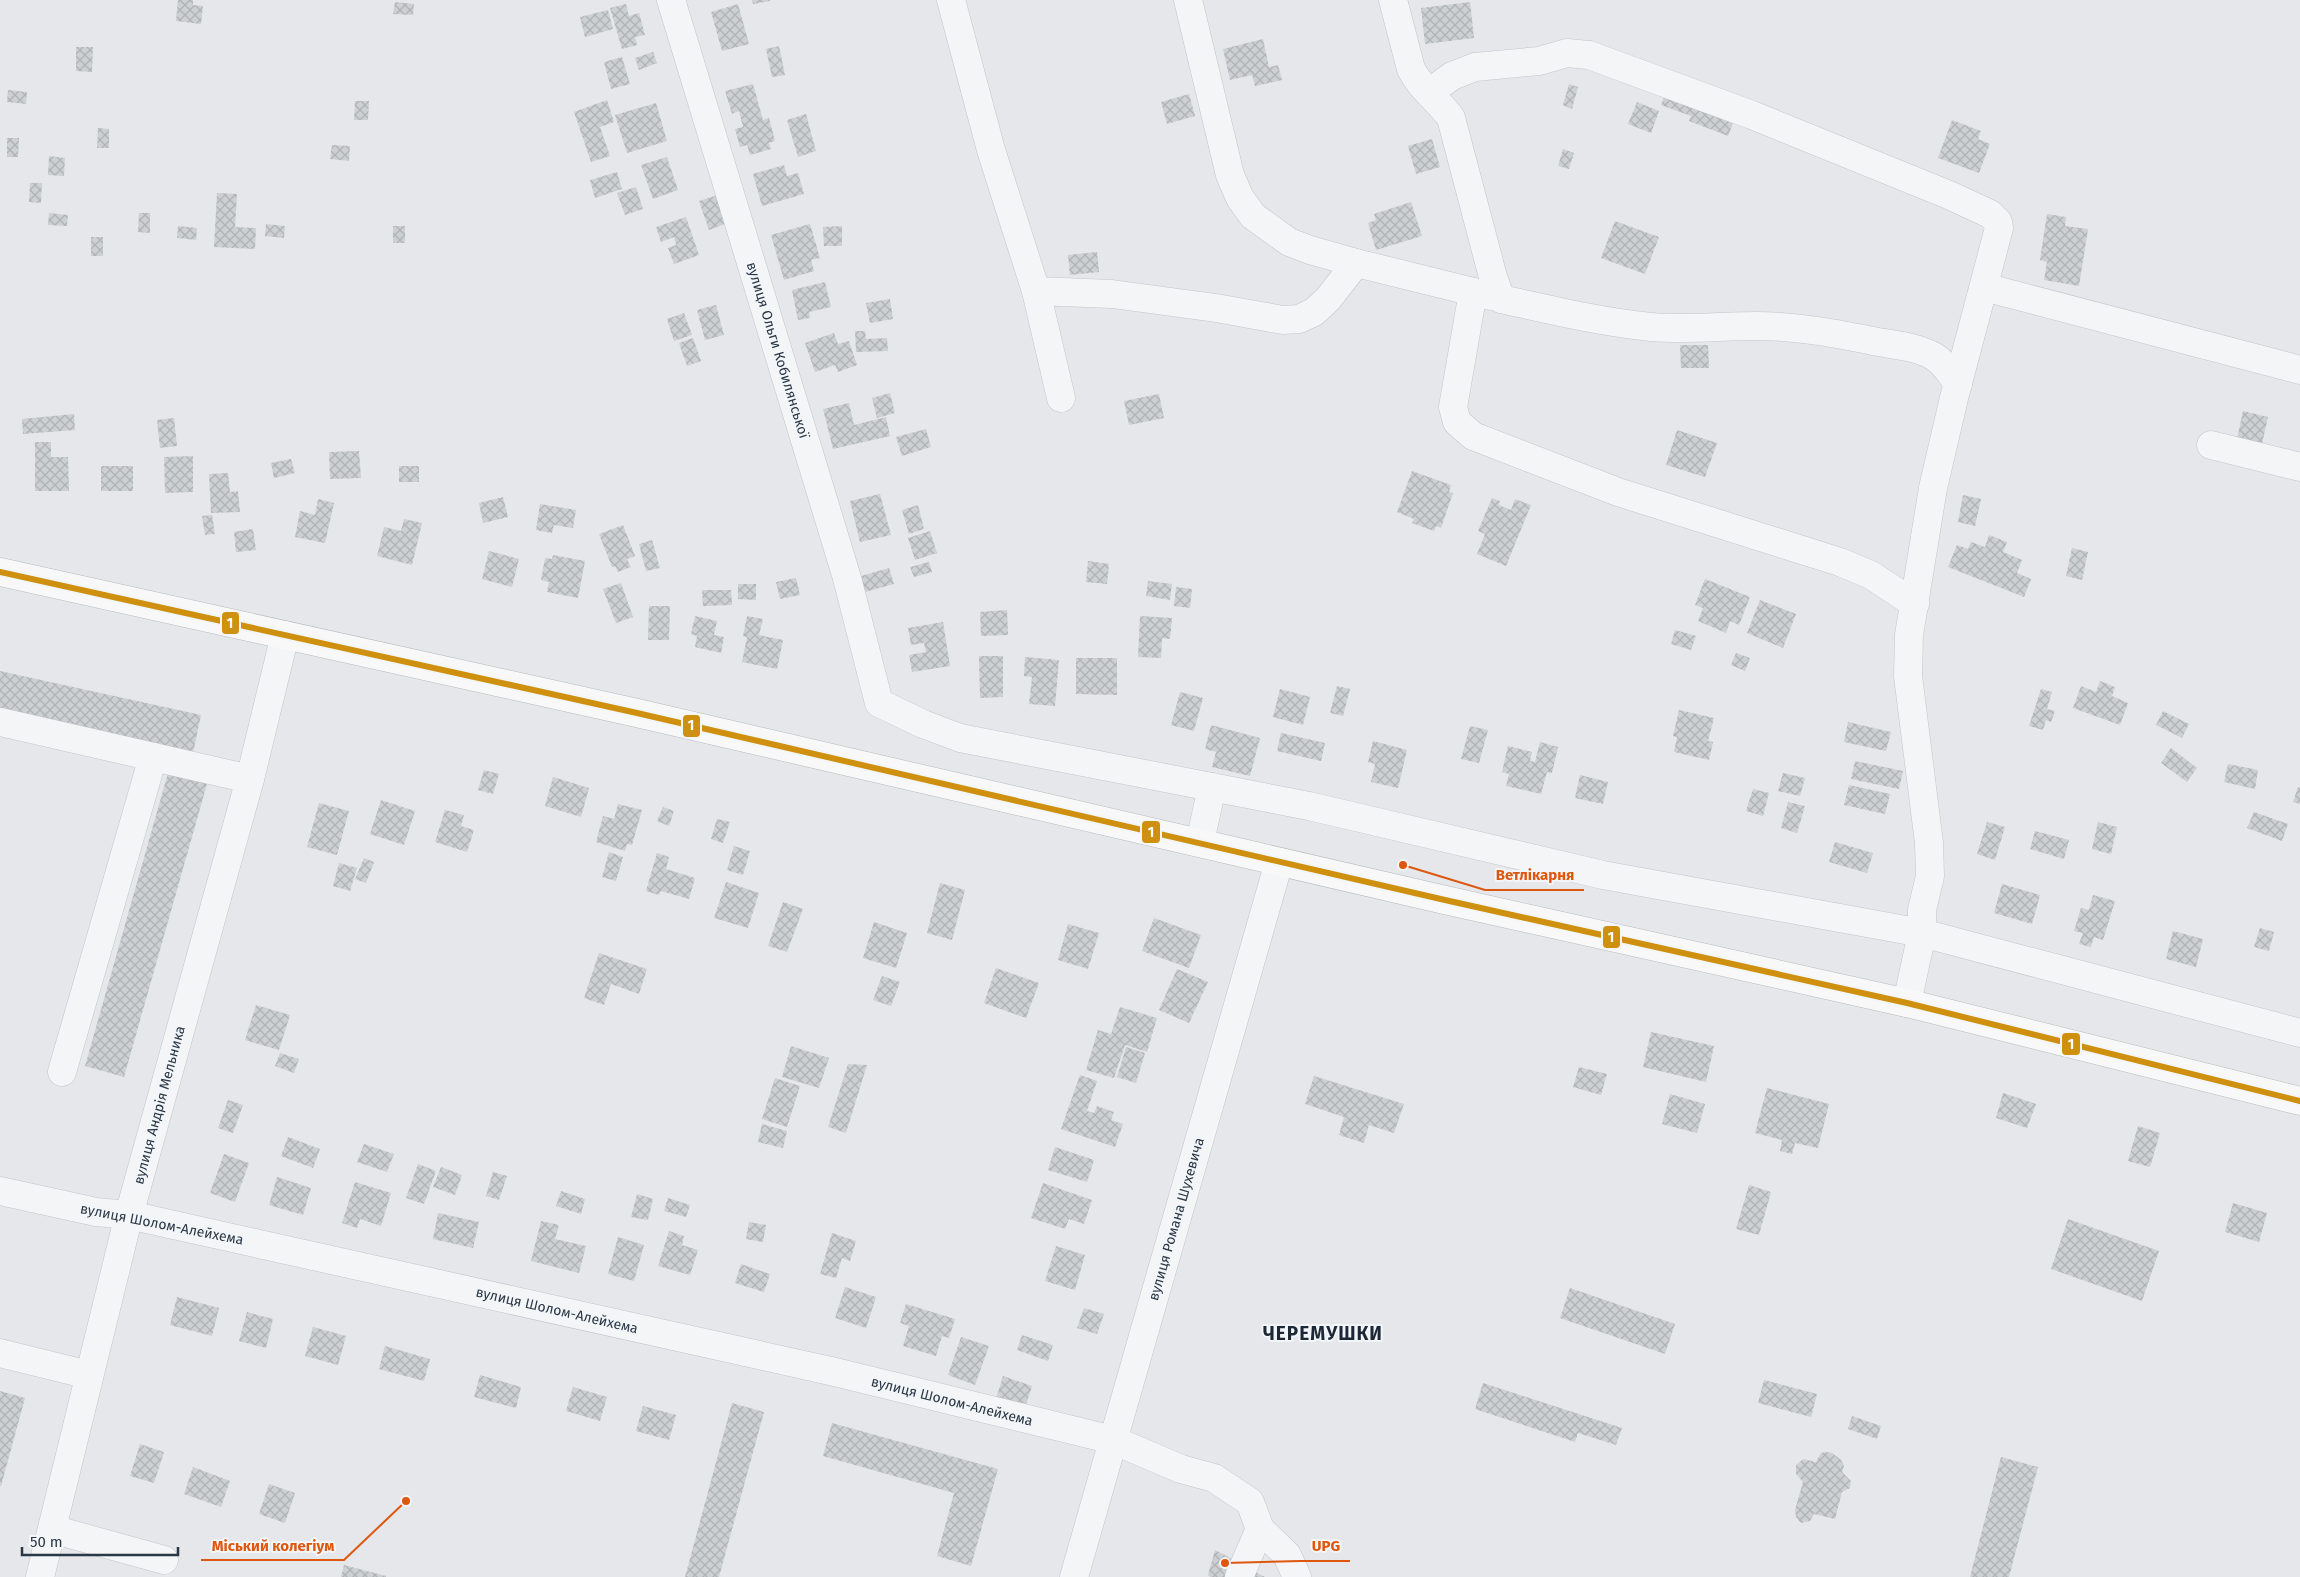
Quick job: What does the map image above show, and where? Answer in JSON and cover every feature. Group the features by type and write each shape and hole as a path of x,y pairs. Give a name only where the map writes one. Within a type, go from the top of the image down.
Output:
{"highway":[{"path":"0,572 1907,1003 2300,1101"}],"street":[{"name":"вулиця Ольги Кобилянської","path":"670,0 847,578 878,703 960,738 1212,787"},
{"path":"951,0 991,150 1036,291 1061,398"},
{"path":"1188,0 1230,175 1240,198 1253,216 1290,242 1310,250 1356,263 1501,299 1588,318 1686,330 1758,326 1791,328 1891,344 1932,354 1958,384"},
{"path":"1393,0 1411,69 1416,79 1430,92 1451,118 1493,277 1501,299"},
{"path":"1430,92 1452,76 1475,67 1539,61 1567,53 1589,55 1752,115 1949,195 1990,214 1998,222 1999,228 1933,488 1910,635 1908,676 1929,843 1930,876 1922,910 1922,932 1907,1003"},
{"path":"1036,291 1112,294 1216,308 1283,320 1299,319 1314,312 1328,299 1356,263"},
{"path":"1984,287 2300,370"},
{"path":"1473,292 1453,407 1457,422 1473,436 1618,492 1840,562 1871,575 1915,604"},
{"path":"2211,445 2300,467"},
{"name":"вулиця Андрія Мельника","path":"40,1577 128,1215 250,779 285,635"},
{"path":"0,722 250,779"},
{"path":"62,1072 153,757"},
{"path":"1200,842 1212,787 1309,806 1603,875 1922,932 2300,1034"},
{"name":"вулиця Романа Шухевича","path":"1074,1577 1279,862"},
{"name":"вулиця Шолом-Алейхема","path":"0,1191 96,1212 128,1215 834,1372 1113,1440 1180,1469 1214,1478 1250,1502 1260,1529"},
{"path":"0,1353 89,1375"},
{"path":"52,1529 164,1560"},
{"path":"1239,1577 1260,1529 1287,1555 1297,1577"}],"building":[{"path":"178,0 193,0 193,5 203,6 201,24 176,21"},
{"path":"752,0 770,0 770,1 753,4"},
{"path":"395,2 414,4 413,15 393,14"},
{"path":"1470,2 1474,38 1425,44 1421,8"},
{"path":"626,4 629,16 639,13 645,35 635,37 637,45 622,49 610,8"},
{"path":"738,4 749,44 722,51 711,12"},
{"path":"608,10 613,29 585,37 580,17"},
{"path":"1263,39 1269,67 1278,65 1282,80 1255,86 1252,75 1230,80 1223,49"},
{"path":"779,46 785,75 772,77 766,49"},
{"path":"76,47 93,47 92,72 76,71"},
{"path":"653,52 657,63 639,70 635,58"},
{"path":"622,57 630,84 611,89 604,62"},
{"path":"753,84 763,120 769,118 775,141 769,143 771,149 750,155 747,145 740,147 735,129 743,127 739,111 732,114 725,91"},
{"path":"1569,84 1578,87 1572,109 1563,105"},
{"path":"8,90 27,92 26,104 7,102"},
{"path":"1666,92 1735,118 1728,136 1689,121 1691,116 1661,105"},
{"path":"1189,94 1195,116 1167,124 1161,102"},
{"path":"607,100 614,122 600,127 610,156 591,162 574,112"},
{"path":"355,101 369,101 368,120 354,120"},
{"path":"1637,102 1659,111 1651,133 1628,124"},
{"path":"656,103 667,141 627,153 615,115"},
{"path":"806,114 816,151 798,157 787,120"},
{"path":"1952,120 1981,131 1978,139 1990,144 1979,173 1938,158"},
{"path":"98,128 109,129 109,148 97,148"},
{"path":"7,138 19,138 18,157 7,157"},
{"path":"1432,139 1440,167 1416,174 1408,146"},
{"path":"332,145 350,146 349,161 330,159"},
{"path":"1563,149 1574,153 1569,169 1558,166"},
{"path":"49,156 65,158 64,176 48,175"},
{"path":"667,157 678,190 653,199 641,165"},
{"path":"784,165 787,176 798,173 804,194 762,206 753,174"},
{"path":"617,172 622,189 595,198 590,180"},
{"path":"30,183 42,183 41,203 29,202"},
{"path":"636,187 643,209 625,215 617,193"},
{"path":"217,193 237,194 235,227 256,228 255,249 214,247"},
{"path":"718,195 728,223 709,230 699,201"},
{"path":"1411,202 1422,236 1376,250 1368,223 1376,220 1374,214"},
{"path":"49,213 68,215 67,226 48,225"},
{"path":"139,213 150,213 150,233 138,232"},
{"path":"2047,214 2066,217 2065,226 2088,229 2079,286 2044,280 2047,262 2040,260"},
{"path":"686,217 699,255 674,264 668,248 676,245 674,237 661,242 656,227"},
{"path":"1615,221 1659,237 1645,274 1601,258"},
{"path":"266,224 285,226 284,238 265,236"},
{"path":"810,224 820,258 811,260 814,271 784,280 771,235"},
{"path":"178,226 197,228 196,240 177,238"},
{"path":"393,226 405,226 405,243 393,243"},
{"path":"842,226 842,246 824,246 823,227"},
{"path":"91,237 103,237 103,256 91,256"},
{"path":"1097,252 1099,272 1070,275 1068,255"},
{"path":"825,282 831,307 809,312 810,318 798,320 792,290"},
{"path":"890,299 893,319 870,323 866,303"},
{"path":"716,305 724,335 705,340 697,310"},
{"path":"684,313 692,335 674,341 667,319"},
{"path":"855,331 865,331 866,339 887,338 888,351 856,352"},
{"path":"834,333 838,344 849,341 857,365 838,372 835,365 815,372 805,343"},
{"path":"693,338 701,361 687,366 679,343"},
{"path":"1680,345 1708,345 1709,368 1681,368"},
{"path":"890,393 895,413 877,418 872,398"},
{"path":"1159,394 1164,418 1129,425 1124,401"},
{"path":"849,403 854,425 886,417 890,436 833,449 823,409"},
{"path":"2243,411 2268,417 2262,444 2237,439"},
{"path":"74,414 75,430 23,434 22,419"},
{"path":"174,418 177,446 160,448 157,420"},
{"path":"926,429 931,447 902,456 896,437"},
{"path":"1677,430 1717,443 1705,477 1666,465"},
{"path":"35,442 51,442 51,457 68,457 69,491 35,491"},
{"path":"359,451 361,478 330,479 329,452"},
{"path":"193,456 193,492 165,493 164,457"},
{"path":"291,459 295,473 274,478 271,463"},
{"path":"101,466 133,466 133,491 101,491"},
{"path":"399,466 419,466 419,482 399,482"},
{"path":"1412,471 1451,485 1449,492 1453,493 1441,528 1436,526 1434,531 1412,523 1414,519 1397,512"},
{"path":"228,473 230,492 238,491 240,512 211,513 209,474"},
{"path":"880,494 891,535 860,542 850,501"},
{"path":"1963,495 1981,499 1975,526 1958,522"},
{"path":"503,497 508,517 483,523 479,503"},
{"path":"1492,498 1500,501 1499,505 1511,510 1515,499 1531,505 1506,566 1477,554 1485,534 1478,531"},
{"path":"318,499 334,503 325,543 295,537 300,511 315,515"},
{"path":"540,504 576,510 573,528 554,525 552,533 536,530"},
{"path":"918,505 924,529 909,534 902,510"},
{"path":"212,515 215,534 205,535 202,516"},
{"path":"404,519 422,523 412,565 377,556 384,527 401,531"},
{"path":"623,525 635,556 627,559 631,567 618,572 615,566 612,567 599,534"},
{"path":"253,529 256,550 236,552 234,532"},
{"path":"930,531 937,553 915,560 908,538"},
{"path":"1989,535 2007,542 2003,552 2022,560 2017,573 2031,579 2024,597 1948,567 1957,545 1968,549 1971,542 1985,547"},
{"path":"652,540 660,568 646,571 639,544"},
{"path":"2072,548 2088,552 2082,580 2066,576"},
{"path":"489,551 519,559 512,587 482,579"},
{"path":"553,555 585,561 578,598 547,592 549,582 541,580 545,558 552,559"},
{"path":"1088,561 1109,564 1107,584 1086,582"},
{"path":"929,562 932,572 914,577 910,567"},
{"path":"889,568 894,584 865,592 861,576"},
{"path":"796,578 800,595 780,599 776,582"},
{"path":"1705,579 1750,597 1739,625 1730,621 1726,633 1698,621 1703,608 1695,605"},
{"path":"1148,581 1172,584 1170,600 1146,596"},
{"path":"621,583 633,617 616,623 603,589"},
{"path":"738,584 756,584 756,600 738,599"},
{"path":"1176,587 1192,589 1190,608 1174,606"},
{"path":"702,590 731,590 732,605 703,606"},
{"path":"1760,600 1796,614 1783,648 1747,633"},
{"path":"649,606 670,606 669,640 648,640"},
{"path":"1007,610 1008,635 981,636 980,612"},
{"path":"695,616 717,621 714,635 724,637 721,653 695,647 697,636 691,634"},
{"path":"747,616 763,619 759,635 783,640 777,669 742,662 747,637 743,636"},
{"path":"1140,616 1172,618 1170,639 1162,638 1161,658 1138,657"},
{"path":"943,622 950,666 912,672 909,655 926,652 924,643 911,645 908,628"},
{"path":"1675,630 1696,636 1691,650 1671,644"},
{"path":"1736,653 1750,658 1745,671 1731,665"},
{"path":"979,656 1003,656 1003,697 980,698"},
{"path":"1025,657 1059,660 1055,706 1029,704 1032,677 1024,676"},
{"path":"1076,658 1117,658 1117,695 1076,694"},
{"path":"0,671 201,715 193,753 0,710"},
{"path":"2100,681 2115,687 2112,696 2128,703 2120,725 2073,708 2081,686 2096,692"},
{"path":"1337,686 1350,689 1343,716 1330,713"},
{"path":"1280,689 1310,697 1303,725 1273,717"},
{"path":"2041,689 2052,692 2047,709 2055,711 2051,722 2046,720 2043,730 2029,726"},
{"path":"1180,692 1203,698 1194,731 1171,725"},
{"path":"1679,710 1714,718 1708,741 1713,742 1709,760 1674,752 1677,737 1673,736"},
{"path":"2163,711 2189,724 2182,738 2156,725"},
{"path":"1848,722 1891,732 1886,751 1844,742"},
{"path":"1211,725 1260,738 1250,776 1212,767 1216,752 1205,749"},
{"path":"1470,726 1488,730 1479,763 1461,759"},
{"path":"1281,733 1325,743 1321,761 1277,751"},
{"path":"1373,741 1407,750 1398,788 1371,782 1375,764 1368,762"},
{"path":"1540,742 1558,747 1552,773 1547,772 1541,794 1506,786 1509,774 1502,772 1508,746 1532,752 1530,761 1535,762"},
{"path":"2171,748 2197,768 2187,782 2161,763"},
{"path":"1855,761 1903,771 1899,789 1851,779"},
{"path":"2228,764 2258,770 2255,789 2224,782"},
{"path":"484,770 499,774 493,794 478,790"},
{"path":"168,773 207,784 124,1077 85,1066"},
{"path":"1783,773 1805,778 1800,796 1778,791"},
{"path":"1580,775 1608,782 1603,804 1575,798"},
{"path":"553,777 589,788 581,817 545,806"},
{"path":"1849,785 1890,794 1885,814 1844,805"},
{"path":"2298,787 2300,788 2300,804 2293,802"},
{"path":"1753,789 1769,793 1763,816 1746,811"},
{"path":"381,800 415,811 404,845 370,834"},
{"path":"1788,802 1805,806 1797,833 1781,828"},
{"path":"319,803 349,811 337,855 307,847"},
{"path":"618,804 642,810 632,845 627,844 625,851 596,842 603,816 614,819"},
{"path":"663,807 674,811 669,826 657,821"},
{"path":"445,810 464,815 461,826 474,830 467,852 435,842"},
{"path":"2254,812 2288,824 2282,841 2247,828"},
{"path":"717,819 730,822 723,843 711,839"},
{"path":"1987,822 2005,827 1995,860 1977,854"},
{"path":"2098,822 2117,827 2111,854 2092,849"},
{"path":"2035,831 2069,840 2064,859 2030,849"},
{"path":"1835,842 1873,853 1867,873 1829,862"},
{"path":"734,846 750,851 743,875 727,870"},
{"path":"609,852 623,857 616,881 602,877"},
{"path":"657,853 669,857 666,869 695,878 689,899 661,891 659,895 646,891"},
{"path":"364,858 374,862 366,883 355,879"},
{"path":"339,863 357,868 350,891 333,886"},
{"path":"726,882 759,893 748,928 714,918"},
{"path":"940,883 965,890 952,940 927,933"},
{"path":"2002,884 2040,895 2032,924 1994,913"},
{"path":"2093,895 2115,901 2103,940 2094,937 2091,947 2079,944 2083,933 2074,931 2081,908 2089,910"},
{"path":"783,902 803,909 787,952 768,946"},
{"path":"1154,918 1201,935 1189,968 1142,951"},
{"path":"874,922 907,933 896,968 863,958"},
{"path":"1068,924 1099,933 1088,969 1058,960"},
{"path":"2260,928 2274,932 2269,951 2254,947"},
{"path":"2173,931 2203,939 2196,967 2166,959"},
{"path":"599,953 647,969 639,994 611,984 604,1005 584,998"},
{"path":"996,968 1039,983 1026,1018 984,1003"},
{"path":"1177,969 1208,982 1189,1023 1159,1010"},
{"path":"882,976 900,982 891,1006 873,1000"},
{"path":"256,1005 290,1015 279,1050 245,1040"},
{"path":"1120,1007 1157,1018 1147,1052 1125,1045 1114,1078 1086,1070 1098,1030 1111,1034"},
{"path":"1651,1032 1714,1046 1706,1082 1643,1067"},
{"path":"791,1046 829,1058 819,1088 782,1077"},
{"path":"1126,1047 1145,1053 1136,1083 1117,1077"},
{"path":"280,1053 299,1059 294,1073 275,1066"},
{"path":"848,1064 867,1065 846,1133 828,1127"},
{"path":"1579,1067 1607,1074 1601,1095 1573,1087"},
{"path":"1080,1075 1097,1081 1087,1111 1094,1113 1097,1106 1114,1112 1111,1120 1123,1124 1115,1147 1061,1129"},
{"path":"1314,1076 1404,1104 1394,1133 1369,1125 1364,1143 1339,1135 1344,1117 1305,1104"},
{"path":"775,1078 800,1086 787,1127 762,1119"},
{"path":"1767,1088 1829,1104 1818,1148 1795,1143 1792,1154 1780,1151 1782,1140 1755,1133"},
{"path":"2003,1093 2036,1104 2027,1128 1996,1118"},
{"path":"1670,1094 1705,1104 1697,1133 1662,1124"},
{"path":"228,1100 243,1105 233,1133 218,1128"},
{"path":"762,1124 787,1131 783,1148 758,1142"},
{"path":"2138,1126 2160,1133 2150,1167 2128,1161"},
{"path":"288,1137 320,1149 313,1168 281,1156"},
{"path":"364,1144 394,1154 387,1172 357,1162"},
{"path":"1055,1147 1094,1160 1087,1182 1048,1170"},
{"path":"224,1154 249,1163 235,1202 210,1193"},
{"path":"418,1164 436,1171 424,1204 406,1198"},
{"path":"441,1167 462,1175 455,1195 433,1187"},
{"path":"493,1172 507,1176 499,1200 486,1196"},
{"path":"277,1177 311,1188 303,1215 269,1205"},
{"path":"355,1182 391,1193 381,1226 360,1219 357,1228 342,1223"},
{"path":"1043,1183 1092,1200 1084,1224 1069,1219 1065,1229 1031,1218"},
{"path":"1749,1185 1771,1192 1759,1235 1736,1229"},
{"path":"561,1191 585,1199 581,1214 556,1206"},
{"path":"637,1194 653,1199 648,1220 631,1217"},
{"path":"668,1198 690,1205 686,1217 664,1211"},
{"path":"2233,1203 2267,1213 2259,1242 2225,1232"},
{"path":"438,1213 479,1222 473,1248 433,1239"},
{"path":"2068,1219 2159,1251 2142,1301 2051,1269"},
{"path":"541,1221 559,1225 555,1239 586,1246 579,1273 531,1261"},
{"path":"749,1222 766,1225 763,1242 746,1239"},
{"path":"669,1231 684,1236 682,1245 698,1250 690,1275 658,1266"},
{"path":"832,1233 856,1241 850,1261 842,1258 836,1278 820,1274"},
{"path":"618,1237 644,1245 634,1281 608,1274"},
{"path":"1056,1246 1085,1255 1075,1290 1045,1281"},
{"path":"741,1264 770,1274 764,1292 735,1283"},
{"path":"845,1287 876,1297 866,1328 835,1318"},
{"path":"1570,1288 1675,1324 1665,1354 1560,1318"},
{"path":"177,1297 219,1308 212,1336 170,1325"},
{"path":"906,1304 955,1319 949,1338 942,1336 936,1356 903,1346 909,1326 900,1323"},
{"path":"1084,1308 1104,1314 1097,1334 1077,1328"},
{"path":"247,1312 273,1319 266,1348 239,1341"},
{"path":"313,1327 346,1336 338,1365 305,1356"},
{"path":"1022,1335 1053,1345 1048,1361 1017,1350"},
{"path":"961,1337 989,1346 975,1385 948,1375"},
{"path":"385,1346 430,1359 424,1381 379,1369"},
{"path":"480,1375 521,1387 516,1408 474,1397"},
{"path":"1003,1376 1032,1386 1025,1408 996,1399"},
{"path":"1764,1380 1817,1394 1811,1417 1758,1403"},
{"path":"1483,1383 1622,1428 1616,1445 1578,1433 1575,1442 1475,1409"},
{"path":"573,1387 607,1397 600,1421 566,1411"},
{"path":"0,1391 25,1398 1,1486 0,1486"},
{"path":"732,1403 764,1412 719,1577 685,1577"},
{"path":"643,1406 676,1415 669,1440 636,1431"},
{"path":"1852,1416 1881,1426 1877,1439 1848,1429"},
{"path":"832,1423 998,1469 971,1566 937,1556 954,1493 823,1456"},
{"path":"140,1444 164,1452 154,1483 130,1476"},
{"path":"1821,1453 1832,1453 1841,1460 1844,1466 1842,1472 1851,1481 1850,1488 1842,1492 1835,1519 1814,1514 1810,1521 1801,1523 1796,1517 1795,1510 1803,1482 1796,1474 1796,1465 1803,1459 1816,1462"},
{"path":"2001,1457 2038,1467 2009,1577 1970,1577"},
{"path":"193,1467 230,1481 221,1507 184,1494"},
{"path":"269,1484 295,1493 285,1523 259,1514"},
{"path":"1215,1550 1265,1577 1210,1577 1208,1575"},
{"path":"344,1565 386,1576 386,1577 341,1577"}],"transit line":[{"name":"1","path":"0,572 637,713 1445,900 1907,1003 2300,1101"}],"place":[{"name":"Ветлікарня","path":"1403,865"},
{"name":"Міський колегіум","path":"406,1501"},
{"name":"UPG","path":"1225,1563"}],"district":[{"name":"ЧЕРЕМУШКИ","path":"1323,1333"}]}
